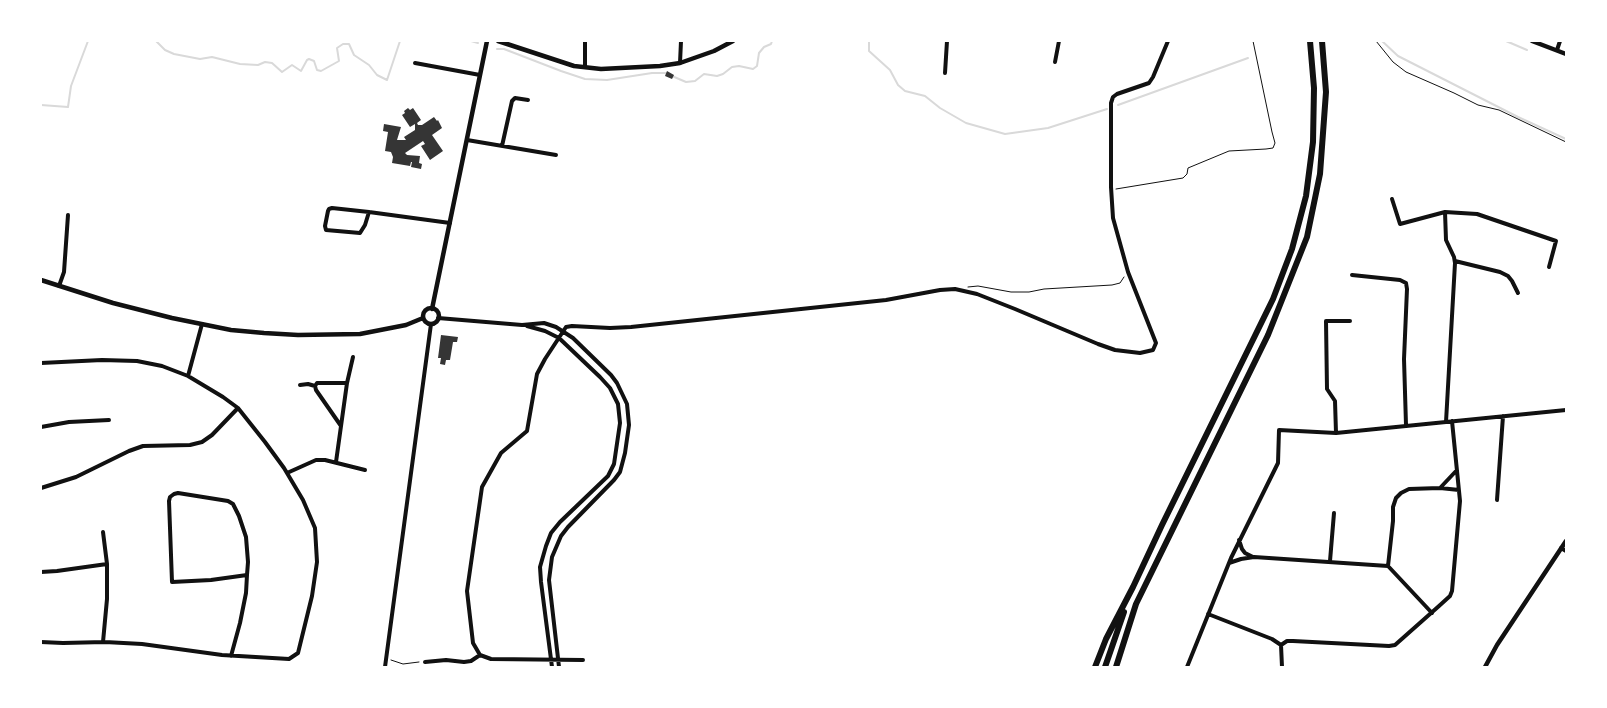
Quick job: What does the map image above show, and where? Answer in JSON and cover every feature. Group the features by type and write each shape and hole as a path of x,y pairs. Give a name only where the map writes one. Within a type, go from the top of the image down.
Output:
{"highway":[{"path":"1095,667 1106,639 1273,299 1292,249 1306,196 1313,142 1314,88 1310,41"},
{"path":"1116,667 1136,604 1268,335 1307,237 1320,174 1326,92 1322,41"},
{"path":"1105,667 1133,587"}],"street":[{"path":"432,309 487,41"},
{"path":"498,41 574,66 601,69 623,69 680,63 714,51 734,41"},
{"path":"585,41 585,67"},
{"path":"680,63 681,41"},
{"path":"945,73 947,41"},
{"path":"1055,62 1059,41"},
{"path":"583,660 484,658 480,655 474,643 467,591 482,487 501,453 527,431 537,374 566,327 631,327 886,300 940,290 960,290 1015,309 1093,343 1115,350 1140,353 1153,350 1156,343 1128,272 1113,218 1111,190 1112,103 1113,97 1117,94 1148,83 1153,77 1168,41"},
{"path":"1532,41 1566,54"},
{"path":"1557,50 1560,41"},
{"path":"415,63 480,75"},
{"path":"502,146 512,101 515,98 528,100"},
{"path":"467,140 556,156"},
{"path":"1392,200 1400,224 1445,212 1477,214 1556,241 1549,267"},
{"path":"369,212 360,233 326,230 325,226 329,209 369,212 450,223"},
{"path":"1445,212 1446,240 1455,261 1446,422"},
{"path":"60,286 64,272 68,215"},
{"path":"1455,261 1500,272 1508,276 1518,293"},
{"path":"1352,275 1400,280 1406,283 1404,359 1406,426"},
{"path":"41,280 138,310 231,330 328,335 360,334 381,331 424,318"},
{"path":"432,309 437,312 438,318 436,322 431,324 425,321 423,315 426,310 432,309"},
{"path":"438,318 556,326 564,330 580,344 618,383 627,404 629,418 625,453 620,472 568,526 561,536 552,557 550,580 559,667"},
{"path":"1336,432 1335,401 1328,389 1326,321 1350,321"},
{"path":"188,376 202,324"},
{"path":"385,667 431,324"},
{"path":"522,325 545,331 559,338 610,388 618,404 620,424 614,464 608,476 551,533 540,567 552,667"},
{"path":"336,462 347,383 353,357"},
{"path":"41,363 102,360 137,361 162,366 188,376 223,397 238,408 265,442 303,500 315,528 317,562 312,596 298,653 289,659 230,656 170,647 103,642 41,642"},
{"path":"315,386 317,383 347,383"},
{"path":"300,385 308,384 315,386"},
{"path":"315,386 323,403 341,426"},
{"path":"41,488 76,477 143,446 190,445 202,442 212,435 238,408"},
{"path":"1187,667 1239,540 1278,463 1280,430 1336,432 1566,410"},
{"path":"1497,500 1503,416"},
{"path":"41,427 69,422 109,420"},
{"path":"1281,645 1288,641 1293,641 1395,645 1450,596 1460,501 1452,421"},
{"path":"287,473 316,460 336,462 364,470"},
{"path":"1440,488 1456,470"},
{"path":"1388,566 1393,507 1396,498 1409,489 1440,488 1459,490"},
{"path":"230,656 240,623 246,593 248,562 246,537 239,516 233,504 214,499 174,494 168,500 172,582 211,580 247,575"},
{"path":"1330,561 1334,513"},
{"path":"103,532 107,564 107,599 103,642"},
{"path":"1239,540 1245,553 1254,557"},
{"path":"1485,667 1497,645 1563,550 1566,541"},
{"path":"1229,564 1241,559 1254,557 1388,566 1432,613"},
{"path":"41,572 57,572 107,564"},
{"path":"1208,614 1272,639 1281,645"},
{"path":"1281,645 1282,667"},
{"path":"425,662 446,660 464,662 471,661 480,655"}],"path":[{"path":"1111,190 1183,178 1187,174 1188,168 1229,151 1273,148 1272,132 1253,41"},
{"path":"1376,41 1393,62 1406,72 1478,105 1499,110 1566,142"},
{"path":"960,290 969,286 978,286 1011,292 1028,292 1044,288 1102,286 1120,283 1124,276"},
{"path":"386,657 397,663 425,662"}],"building":[{"path":"667,71 674,75 672,79 665,76"},
{"path":"408,108 410,110 413,108 421,120 417,123 418,125 422,125 434,117 442,128 432,135 443,151 430,160 421,146 425,144 423,141 405,153 407,155 420,156 419,163 422,164 421,169 411,167 412,162 410,166 392,163 393,157 391,152 385,151 388,132 383,131 384,124 401,127 397,140 406,140 404,137 415,130 415,124 410,127 402,115"},
{"path":"441,335 458,337 457,342 453,342 450,360 446,360 445,365 440,364 441,358 438,358"}],"waterway":[{"path":"41,105 68,107 71,86 88,41"},
{"path":"156,41 165,50 174,54 200,59 212,57 240,64 258,65 265,62 272,63 282,72 292,65 301,71 309,59 314,61 317,70 321,71 339,61 337,48 343,44 349,44 354,55 369,65 377,75 387,80 400,41"},
{"path":"471,41 478,43"},
{"path":"672,76 686,82 695,81 704,74 717,76 732,67 739,66 753,69 757,66 759,53 764,47 771,44 772,41"},
{"path":"869,41 869,51 890,70 898,85 905,91 925,96 940,108 966,123 1005,134 1048,128 1107,109"},
{"path":"1382,41 1398,56 1518,117 1566,139"},
{"path":"1506,41 1527,50"},
{"path":"497,49 504,49 585,79 607,80 652,73 668,74"},
{"path":"1118,105 1248,58"}]}
